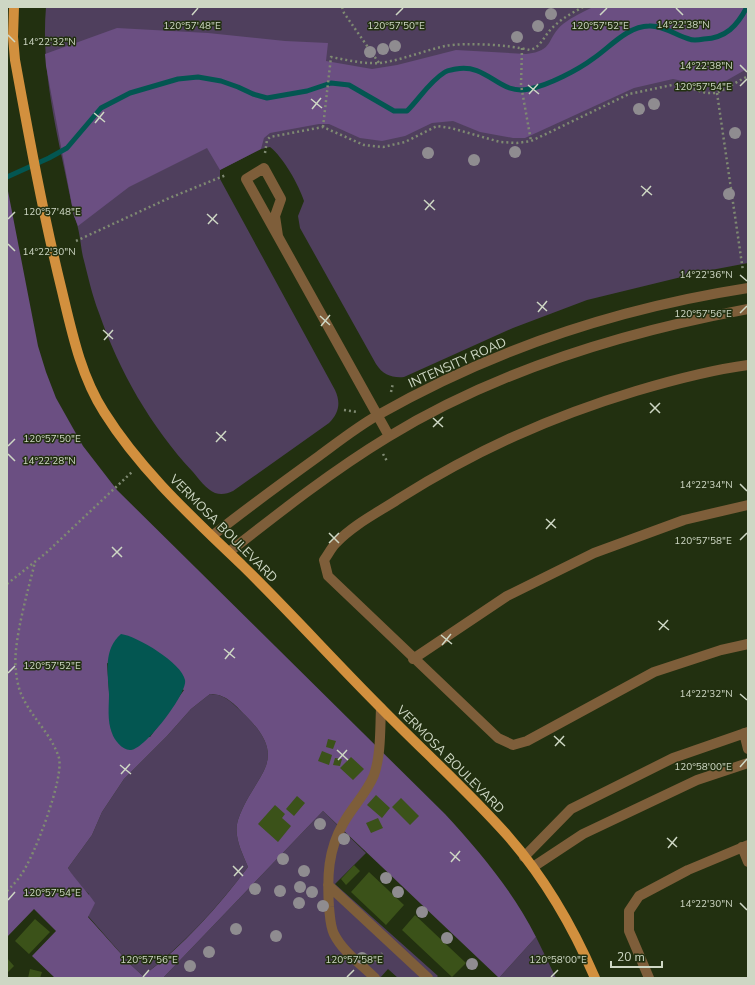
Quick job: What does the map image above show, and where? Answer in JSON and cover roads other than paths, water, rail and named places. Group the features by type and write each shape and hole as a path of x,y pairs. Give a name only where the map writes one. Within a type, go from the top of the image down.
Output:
{"main road":[{"name":"VERMOSA BOULEVARD","path":"14,7 13,37 15,60 47,232 78,359 102,410 141,463 212,536 268,590 381,708 483,809 524,856 533,867 573,932 595,978"}],"street":[{"path":"278,236 275,216 281,199 264,168 246,179 389,436"},
{"name":"INTENSITY ROAD","path":"212,536 377,415 467,370 562,333 661,304 748,288"},
{"path":"229,552 307,492 389,436 474,393 562,357 656,328 748,309"},
{"path":"748,365 728,368 663,383 583,407 518,434 466,459 413,490 360,524 336,543 324,560 328,576 413,659 498,738 513,745 527,741 654,672 721,650 748,644"},
{"path":"413,659 507,596 594,553 684,520 748,505"},
{"path":"375,978 343,948 333,932 328,885 329,862 334,841 343,824 364,794 374,775 380,740 381,708"},
{"path":"524,856 571,809 673,758 746,732 748,749"},
{"path":"533,867 583,834 697,780 748,763"},
{"path":"649,978 629,930 629,911 639,896 688,870 745,846 748,862"},
{"path":"328,885 428,978"}],"water":[{"path":"121,634 137,640 158,651 176,666 182,673 185,680 180,696 164,720 146,740 131,750 122,747 115,739 110,728 109,719 109,654 115,640"}],"waterway":[{"path":"7,177 67,148 101,108 130,93 178,79 198,77 221,81 267,98 307,91 331,83 349,85 394,111 407,111 429,85 447,71 467,68 477,71 509,88 519,90 529,89 554,81 572,72 634,29 654,26 692,40 712,38 730,30 739,20 747,7"}]}
